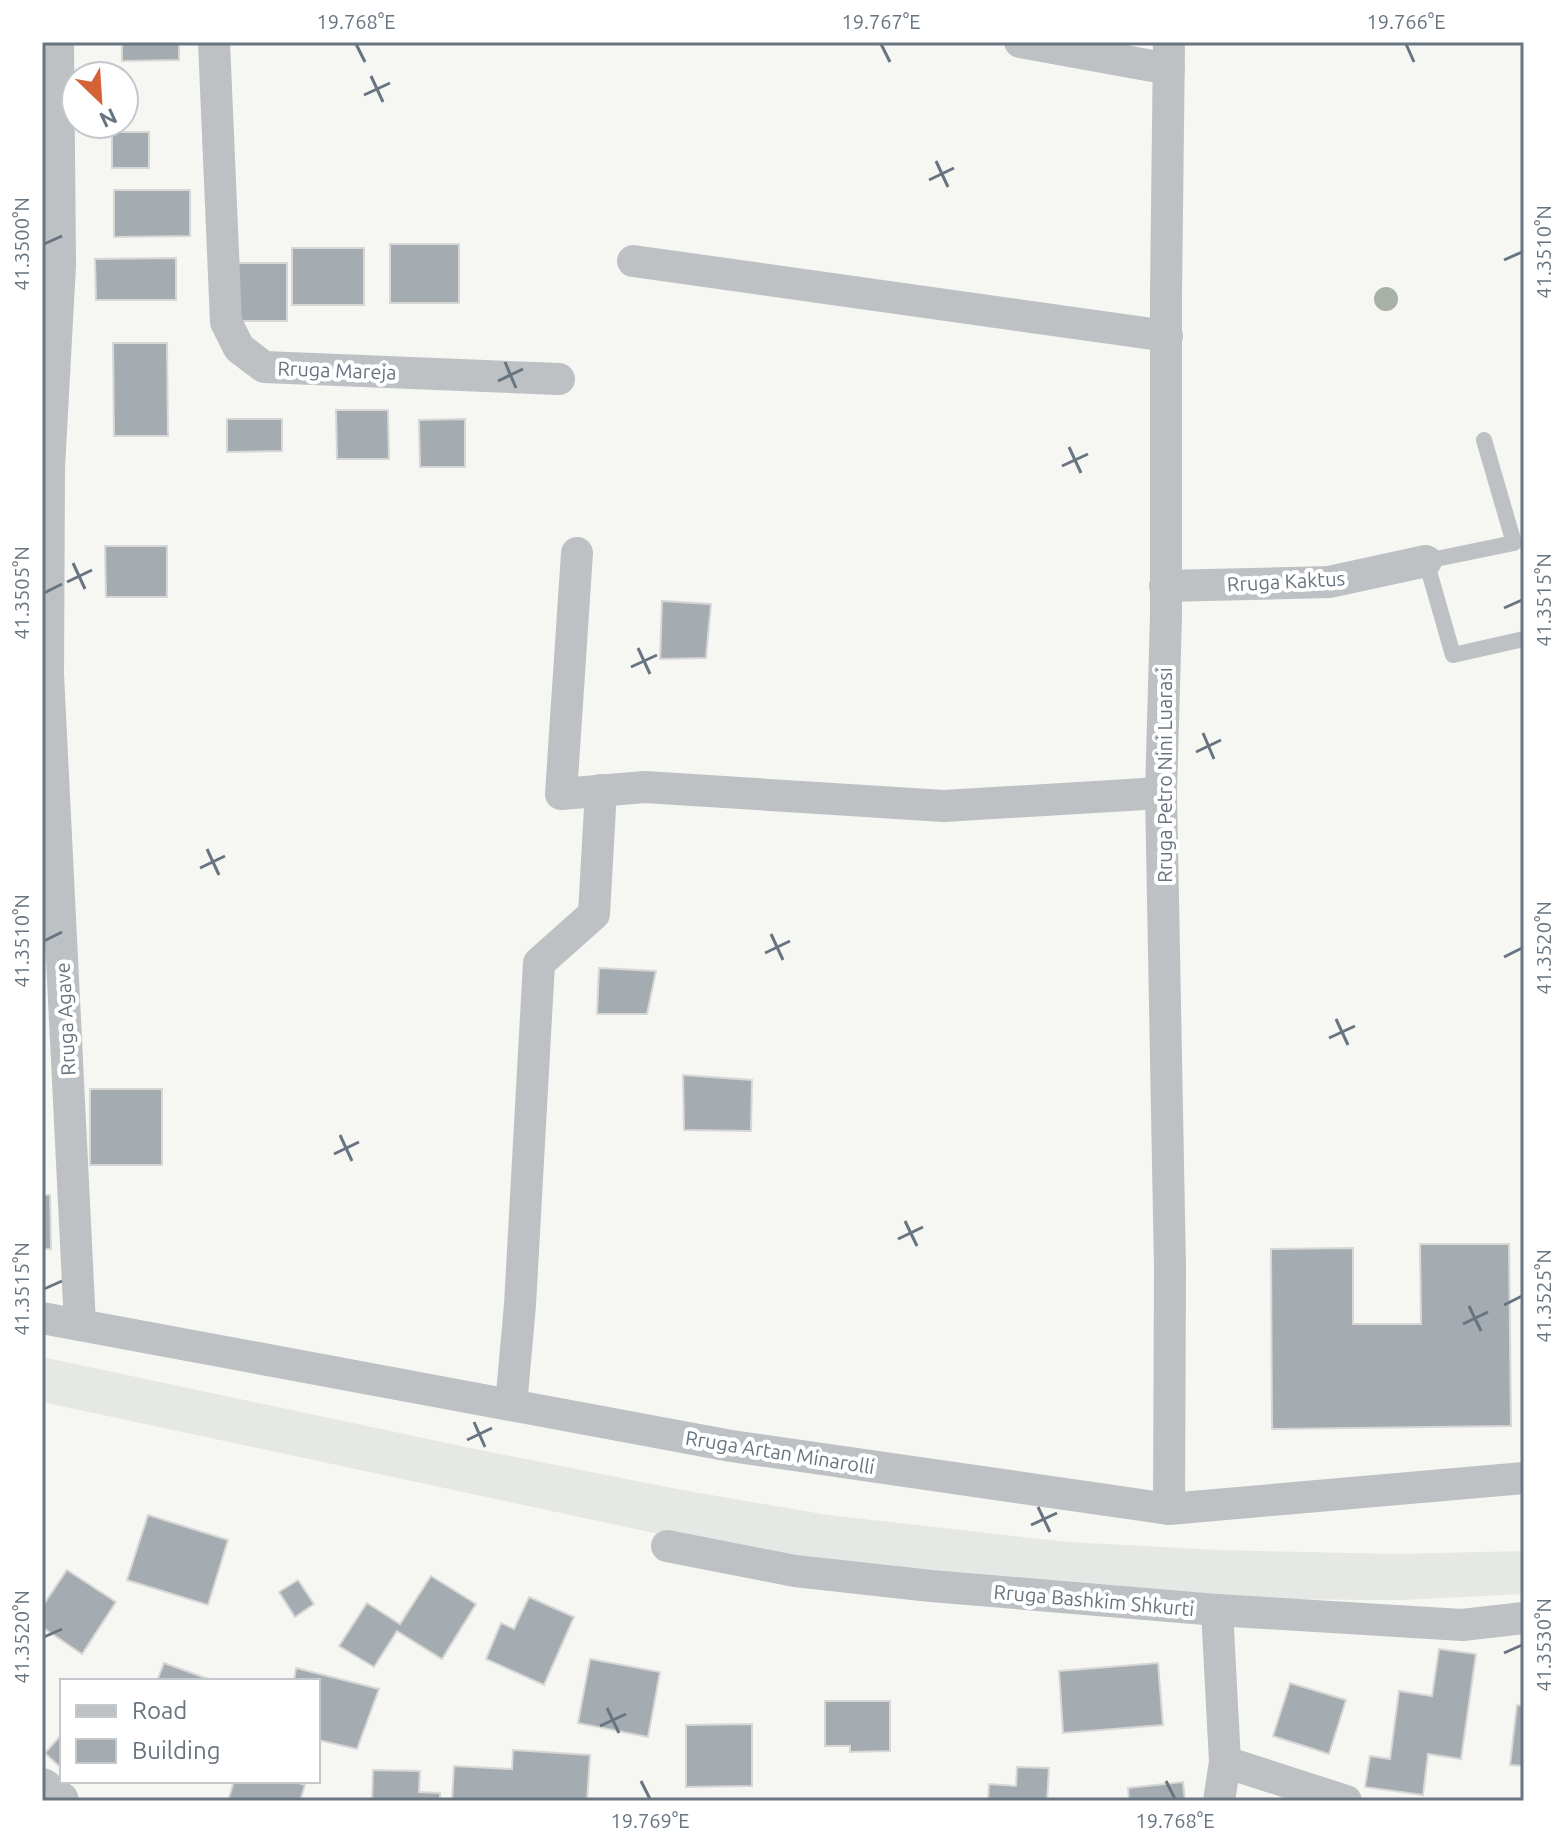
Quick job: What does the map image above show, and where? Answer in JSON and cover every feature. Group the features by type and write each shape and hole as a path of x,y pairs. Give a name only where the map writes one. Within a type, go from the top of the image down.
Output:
{"street":[{"name":"Rruga Agave","path":"58,42 60,265 49,468 48,674 80,1325"},
{"name":"Rruga Mareja","path":"214,42 226,322 239,348 264,367 559,379"},
{"path":"1020,42 1169,56"},
{"name":"Rruga Petro Nini Luarasi","path":"1169,56 1161,793 1170,1269 1169,1509"},
{"path":"633,261 1167,336"},
{"path":"577,553 561,794 645,787 944,806 1161,793"},
{"name":"Rruga Kaktus","path":"1165,586 1329,582 1426,561"},
{"path":"511,1405 520,1305 539,963 594,914 601,790"},
{"name":"Rruga Artan Minarolli","path":"42,1318 731,1446 1169,1509 1524,1478"},
{"name":"Rruga Bashkim Shkurti","path":"667,1546 810,1572 931,1586 1217,1610 1462,1625 1524,1618"},
{"path":"1217,1610 1225,1762 1219,1801"},
{"path":"1225,1762 1346,1801"},
{"path":"42,1788 59,1801"}],"lane":[{"path":"1484,440 1514,543 1426,561 1453,655 1524,639"}],"shaded area":[{"path":"42,1357 475,1449 828,1515 1068,1542 1219,1550 1397,1554 1524,1551 1524,1594 1402,1600 1220,1599 860,1566 659,1534 42,1402"}],"building":[{"path":"122,42 179,42 179,60 122,60"},
{"path":"140,132 149,132 149,168 112,168 112,140 140,140"},
{"path":"114,190 190,190 190,236 114,237"},
{"path":"390,244 459,244 459,303 390,303"},
{"path":"292,248 364,248 364,305 292,305"},
{"path":"176,258 176,300 96,300 95,259"},
{"path":"227,263 287,263 287,321 227,321"},
{"path":"113,343 167,343 168,436 114,436"},
{"path":"336,410 388,410 389,459 337,459"},
{"path":"227,419 282,419 282,451 227,452"},
{"path":"465,419 465,467 420,467 419,420"},
{"path":"105,546 167,546 167,597 106,597"},
{"path":"662,601 711,604 706,658 660,659"},
{"path":"599,968 656,971 647,1014 597,1014"},
{"path":"683,1075 752,1080 751,1131 684,1130"},
{"path":"90,1089 162,1089 162,1165 90,1165"},
{"path":"42,1195 50,1195 51,1249 42,1249"},
{"path":"1420,1244 1509,1244 1511,1426 1272,1429 1271,1249 1353,1248 1353,1324 1421,1324"},
{"path":"148,1515 228,1540 208,1605 127,1580"},
{"path":"67,1570 116,1602 82,1654 42,1627 42,1607"},
{"path":"431,1576 476,1604 442,1659 397,1631 374,1667 339,1646 367,1603 400,1624"},
{"path":"298,1580 314,1604 295,1617 279,1592"},
{"path":"529,1597 574,1617 544,1685 486,1659 501,1623 514,1629"},
{"path":"1439,1649 1476,1654 1461,1759 1428,1754 1423,1795 1365,1787 1370,1756 1390,1759 1399,1691 1432,1696"},
{"path":"590,1659 660,1672 648,1737 578,1723"},
{"path":"164,1663 208,1679 158,1679"},
{"path":"1158,1663 1163,1725 1063,1733 1059,1671"},
{"path":"296,1668 379,1689 357,1749 320,1740 320,1679 294,1679"},
{"path":"1290,1683 1346,1700 1329,1754 1273,1736"},
{"path":"825,1701 890,1701 890,1751 850,1752 850,1746 825,1746"},
{"path":"1517,1705 1524,1706 1524,1766 1510,1765"},
{"path":"752,1724 752,1786 686,1787 686,1725"},
{"path":"60,1736 60,1767 45,1753"},
{"path":"513,1750 590,1755 587,1801 452,1801 454,1766 512,1769"},
{"path":"1017,1767 1049,1768 1047,1801 988,1801 989,1784 1016,1786"},
{"path":"373,1770 420,1771 419,1792 440,1793 440,1801 372,1801"},
{"path":"1183,1782 1185,1801 1129,1801 1128,1788"},
{"path":"233,1783 305,1785 300,1801 228,1801"}]}
